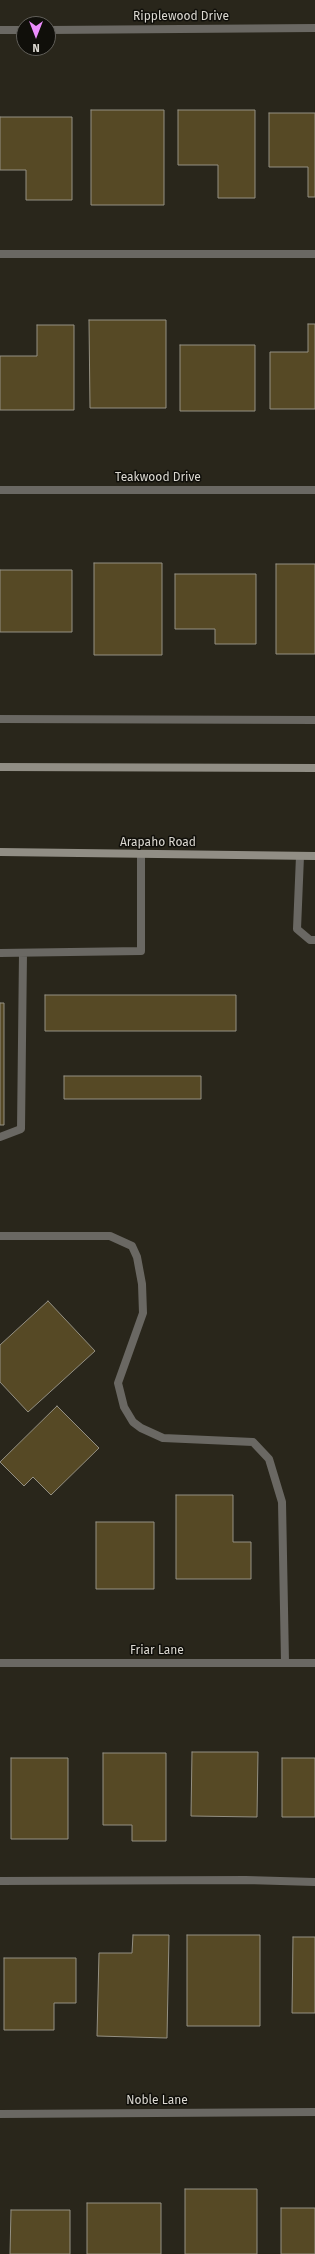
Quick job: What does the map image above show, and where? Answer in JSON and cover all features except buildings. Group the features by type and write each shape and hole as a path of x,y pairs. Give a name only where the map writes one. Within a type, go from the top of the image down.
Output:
{"main road":[{"path":"0,767 315,768"},
{"name":"Arapaho Road","path":"0,852 315,856"}],"street":[{"name":"Ripplewood Drive","path":"56,30 315,28"},
{"path":"0,30 16,30"},
{"path":"0,254 315,254"},
{"name":"Teakwood Drive","path":"0,490 315,490"},
{"path":"0,719 315,720"},
{"path":"0,953 141,951 141,854"},
{"path":"300,856 297,930 310,940 315,940"},
{"path":"0,1137 21,1129 23,953"},
{"path":"0,1236 110,1236 132,1246 137,1257 143,1313 118,1383 124,1407 133,1422 141,1428 163,1438 253,1442 270,1459 282,1502 285,1662"},
{"name":"Friar Lane","path":"0,1663 315,1663"},
{"path":"0,1881 246,1880 315,1882"},
{"name":"Noble Lane","path":"0,2114 315,2112"}]}
